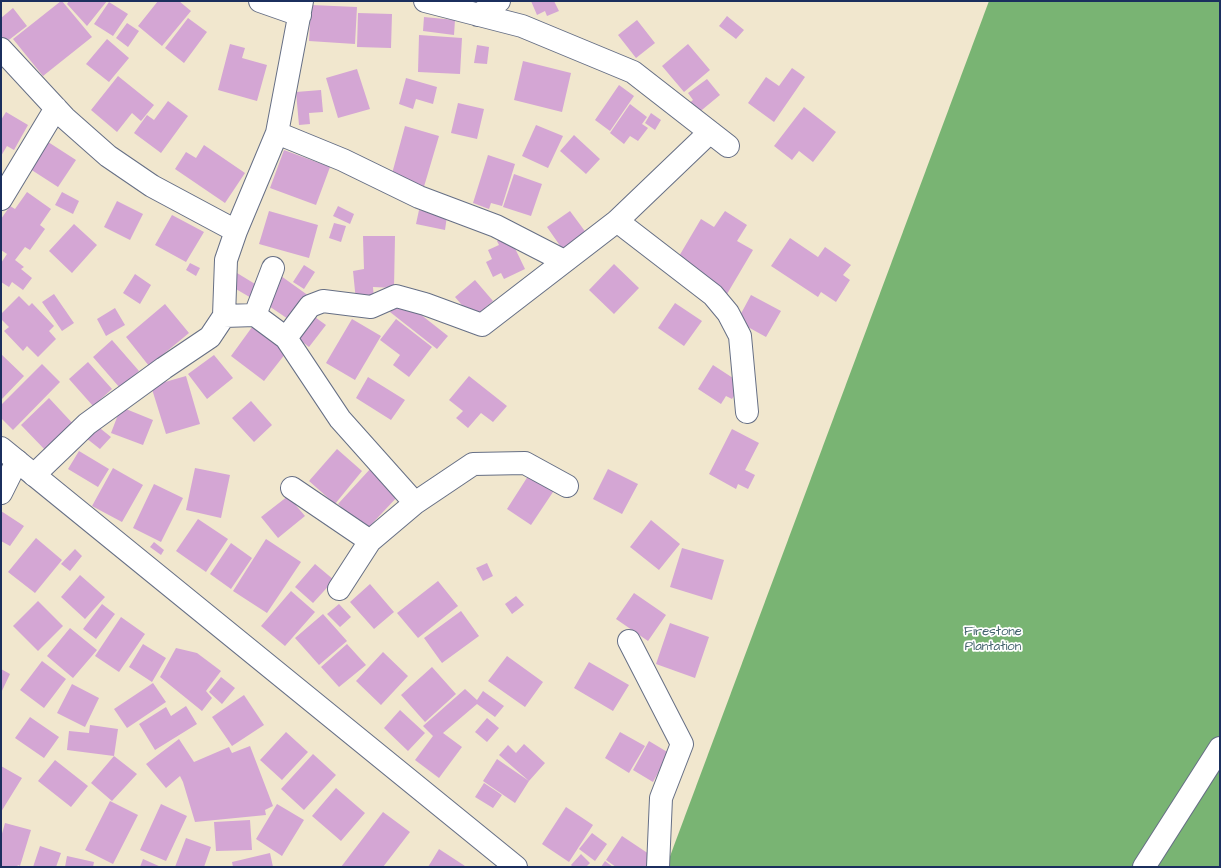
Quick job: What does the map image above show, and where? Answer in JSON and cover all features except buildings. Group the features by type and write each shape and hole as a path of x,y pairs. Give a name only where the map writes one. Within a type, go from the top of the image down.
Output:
{"street":[{"path":"34,475 88,424 164,368 210,337 224,316 226,260 277,133 301,8 260,1"},
{"path":"424,1 522,26 633,72 728,146"},
{"path":"478,15 499,1"},
{"path":"1,49 65,118 108,156 152,186 236,232"},
{"path":"1,199 56,108"},
{"path":"286,338 310,306 324,301 370,308 396,296 425,304 482,325 616,221 710,132"},
{"path":"277,133 343,160 419,197 496,226 564,261"},
{"path":"616,221 713,295 728,313 740,336 747,412"},
{"path":"255,316 273,268"},
{"path":"224,316 255,316 286,338 340,419 415,503"},
{"path":"1,493 9,455 516,867"},
{"path":"339,589 370,541 415,503 473,464 524,463 567,486"},
{"path":"292,488 370,541"},
{"path":"629,641 682,744 661,798 658,867"},
{"path":"1148,862 1220,748"}],"green space":[{"name":"Firestone Plantation","path":"989,1 1220,1 1220,867 666,867"}]}
